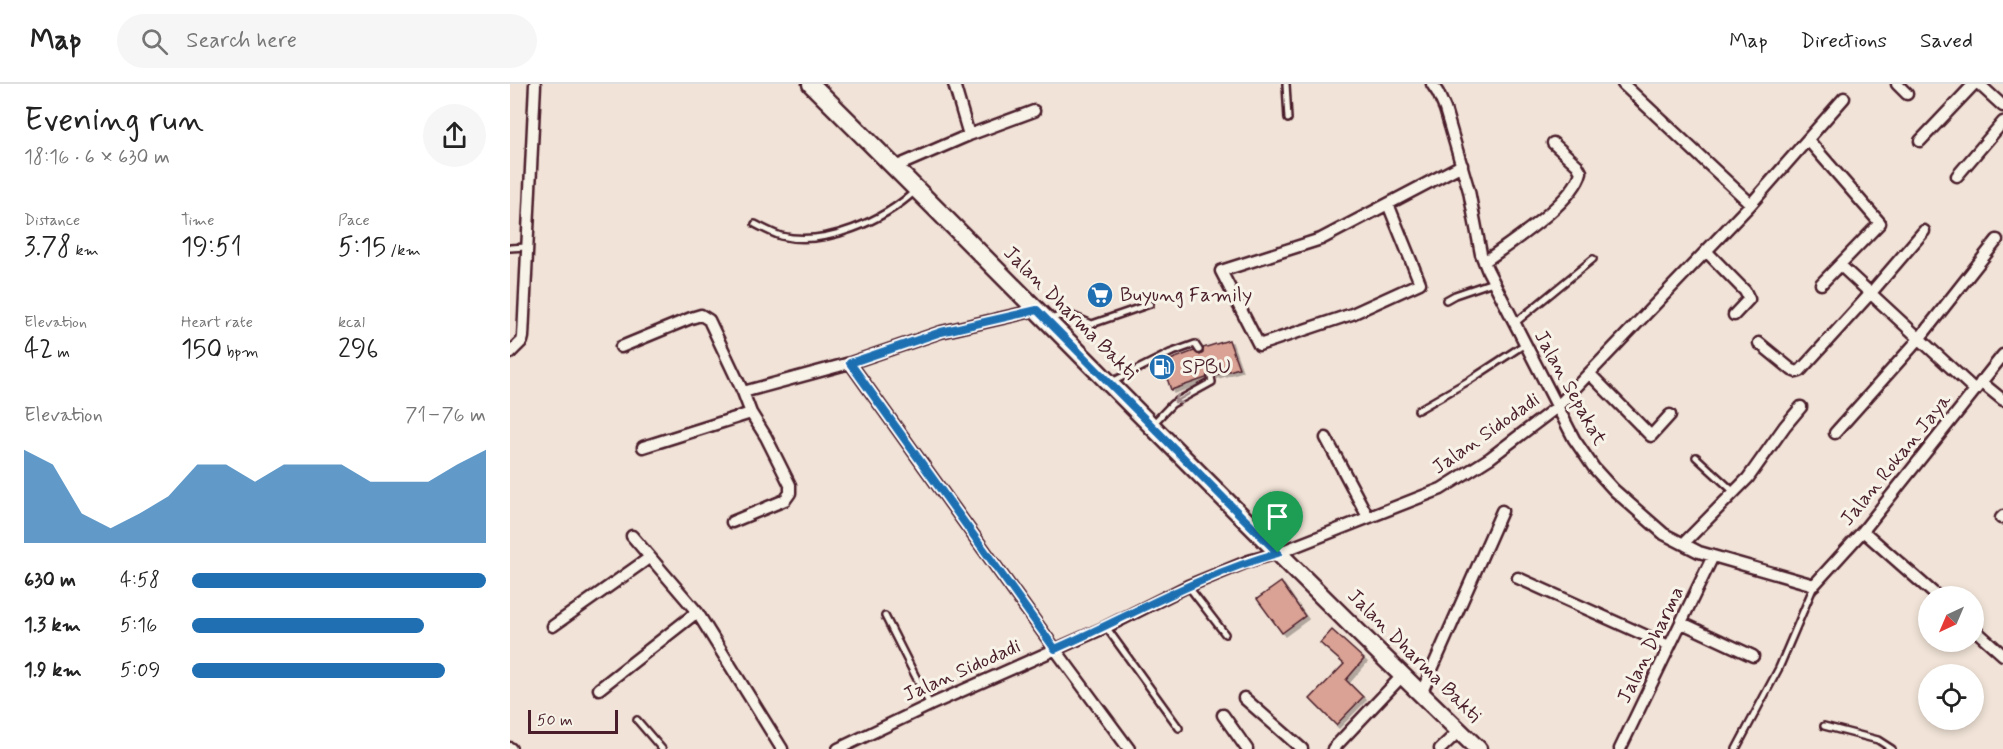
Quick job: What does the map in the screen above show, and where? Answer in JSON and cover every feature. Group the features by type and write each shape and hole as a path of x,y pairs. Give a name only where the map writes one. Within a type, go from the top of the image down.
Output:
{"main road":[{"name":"Jalan Dharma Bakti","path":"811,84 1278,553 1478,749"}],"street":[{"path":"510,353 522,341 523,336 535,84"},
{"path":"954,84 969,135"},
{"name":"Jalan Sepakat","path":"1432,84 1445,109 1462,165 1485,262 1493,282 1574,439 1594,468 1639,513 1664,534 1713,556 1814,585"},
{"path":"1623,84 1751,204"},
{"path":"1897,84 1908,94"},
{"path":"1920,141 1974,84"},
{"path":"1979,84 2003,106"},
{"name":"Jalan Sidodadi","path":"838,749 930,705 1106,627 1188,586 1248,561 1278,553 1441,489 1463,476 1557,407 1707,252 1844,98"},
{"path":"895,167 969,135 1034,111"},
{"path":"1956,176 2003,122"},
{"path":"1808,140 1880,223 1821,284"},
{"path":"1485,262 1552,209 1569,194 1578,181 1581,172 1577,165 1553,143"},
{"path":"1388,204 1420,283 1352,314 1259,345 1221,271 1321,239 1462,165"},
{"path":"1759,343 1797,372 1870,294 1924,231"},
{"path":"1835,433 1919,339 1997,240"},
{"path":"1707,252 1745,291 1749,299 1734,315"},
{"path":"1840,265 1919,339 1978,386 2003,400"},
{"path":"621,347 701,315 709,320 751,413 790,484 790,493 785,500 732,522"},
{"path":"743,392 850,363 941,332 1042,315"},
{"name":"Jalan Rokan Jaya","path":"1814,585 1863,531 2003,355"},
{"path":"850,363 1055,649 1130,749"},
{"path":"1590,374 1651,436 1670,415"},
{"path":"1683,544 1748,478 1801,407"},
{"path":"643,447 751,413"},
{"path":"1326,438 1368,517"},
{"path":"1421,694 1502,511"},
{"path":"1863,531 1926,586"},
{"path":"632,536 697,612 782,749"},
{"name":"Jalan Dharma","path":"1620,749 1713,556"},
{"path":"553,626 649,558"},
{"path":"1518,578 1669,646"},
{"path":"599,689 697,612"},
{"path":"1682,622 1753,656"},
{"path":"1984,638 2003,655"},
{"path":"1333,749 1402,676"},
{"path":"1244,698 1302,749"},
{"path":"1223,715 1247,749"},
{"path":"1440,749 1459,731"}],"lane":[{"path":"1286,84 1288,119"},
{"path":"755,224 780,236 816,238 842,232 891,210 917,189"},
{"path":"510,248 527,247"},
{"path":"1514,324 1593,259"},
{"path":"1446,300 1493,282"},
{"path":"1042,315 1066,313 1092,324 1150,304"},
{"path":"1110,383 1170,353 1195,344 1199,350"},
{"path":"1418,410 1525,344"},
{"path":"1152,425 1172,404 1212,382 1211,377"},
{"path":"1695,457 1734,492"},
{"path":"1736,749 1779,668 1814,585"},
{"path":"1188,586 1225,634"},
{"path":"885,616 930,705"},
{"path":"1106,627 1179,728"},
{"path":"637,720 662,749"},
{"path":"1824,726 1878,740 1892,749"}],"building":[{"path":"1229,340 1239,368 1216,375 1209,372 1206,378 1171,390 1162,363 1194,351 1200,355 1203,353 1203,348"},
{"path":"1281,582 1305,616 1282,633 1257,599"},
{"path":"1332,630 1364,659 1346,680 1363,697 1336,725 1310,699 1344,664 1320,643"}],"place":[{"name":"Buyung Family","path":"1100,295"},
{"name":"SPBU","path":"1162,367"}],"route":[{"path":"1037,310 1278,553 1248,561 1188,586 1106,627 1055,649 850,363 941,332 1037,310"}]}
